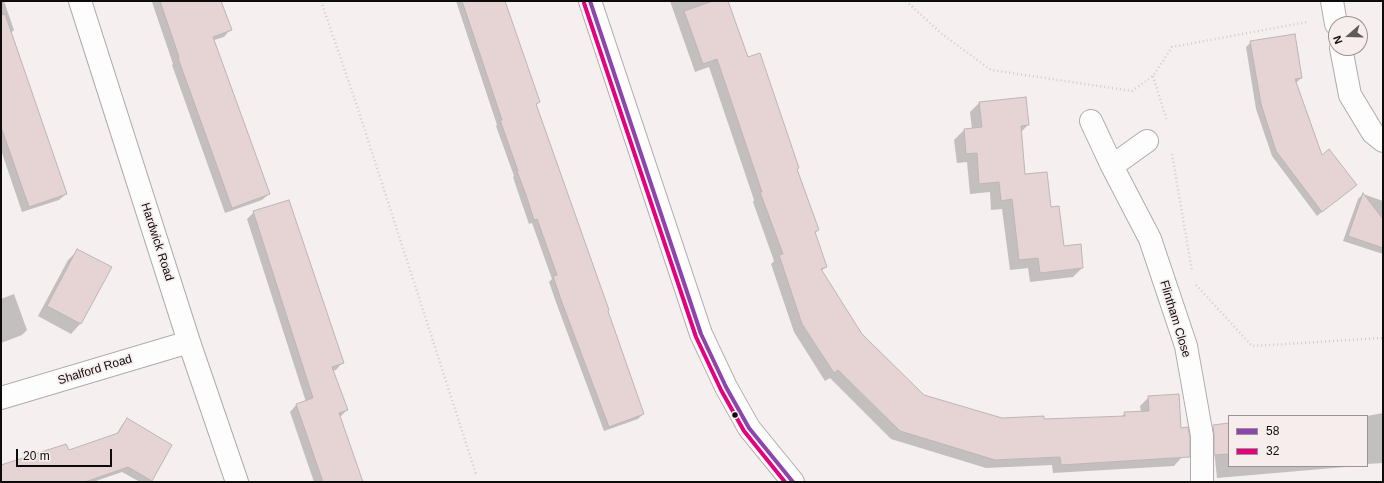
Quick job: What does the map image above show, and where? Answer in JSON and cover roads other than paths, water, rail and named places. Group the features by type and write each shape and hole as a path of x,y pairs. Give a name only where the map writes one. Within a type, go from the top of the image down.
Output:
{"street":[{"name":"Hardwick Road","path":"80,1 189,342 237,482"},
{"path":"590,1 701,334 726,387 749,428 793,482"},
{"path":"1343,56 1350,94 1373,133 1383,141"},
{"name":"Flintham Close","path":"1091,121 1112,166 1150,239 1186,346 1202,436 1202,482"},
{"path":"1112,166 1147,141"},
{"name":"Shalford Road","path":"1,398 189,342"}]}
